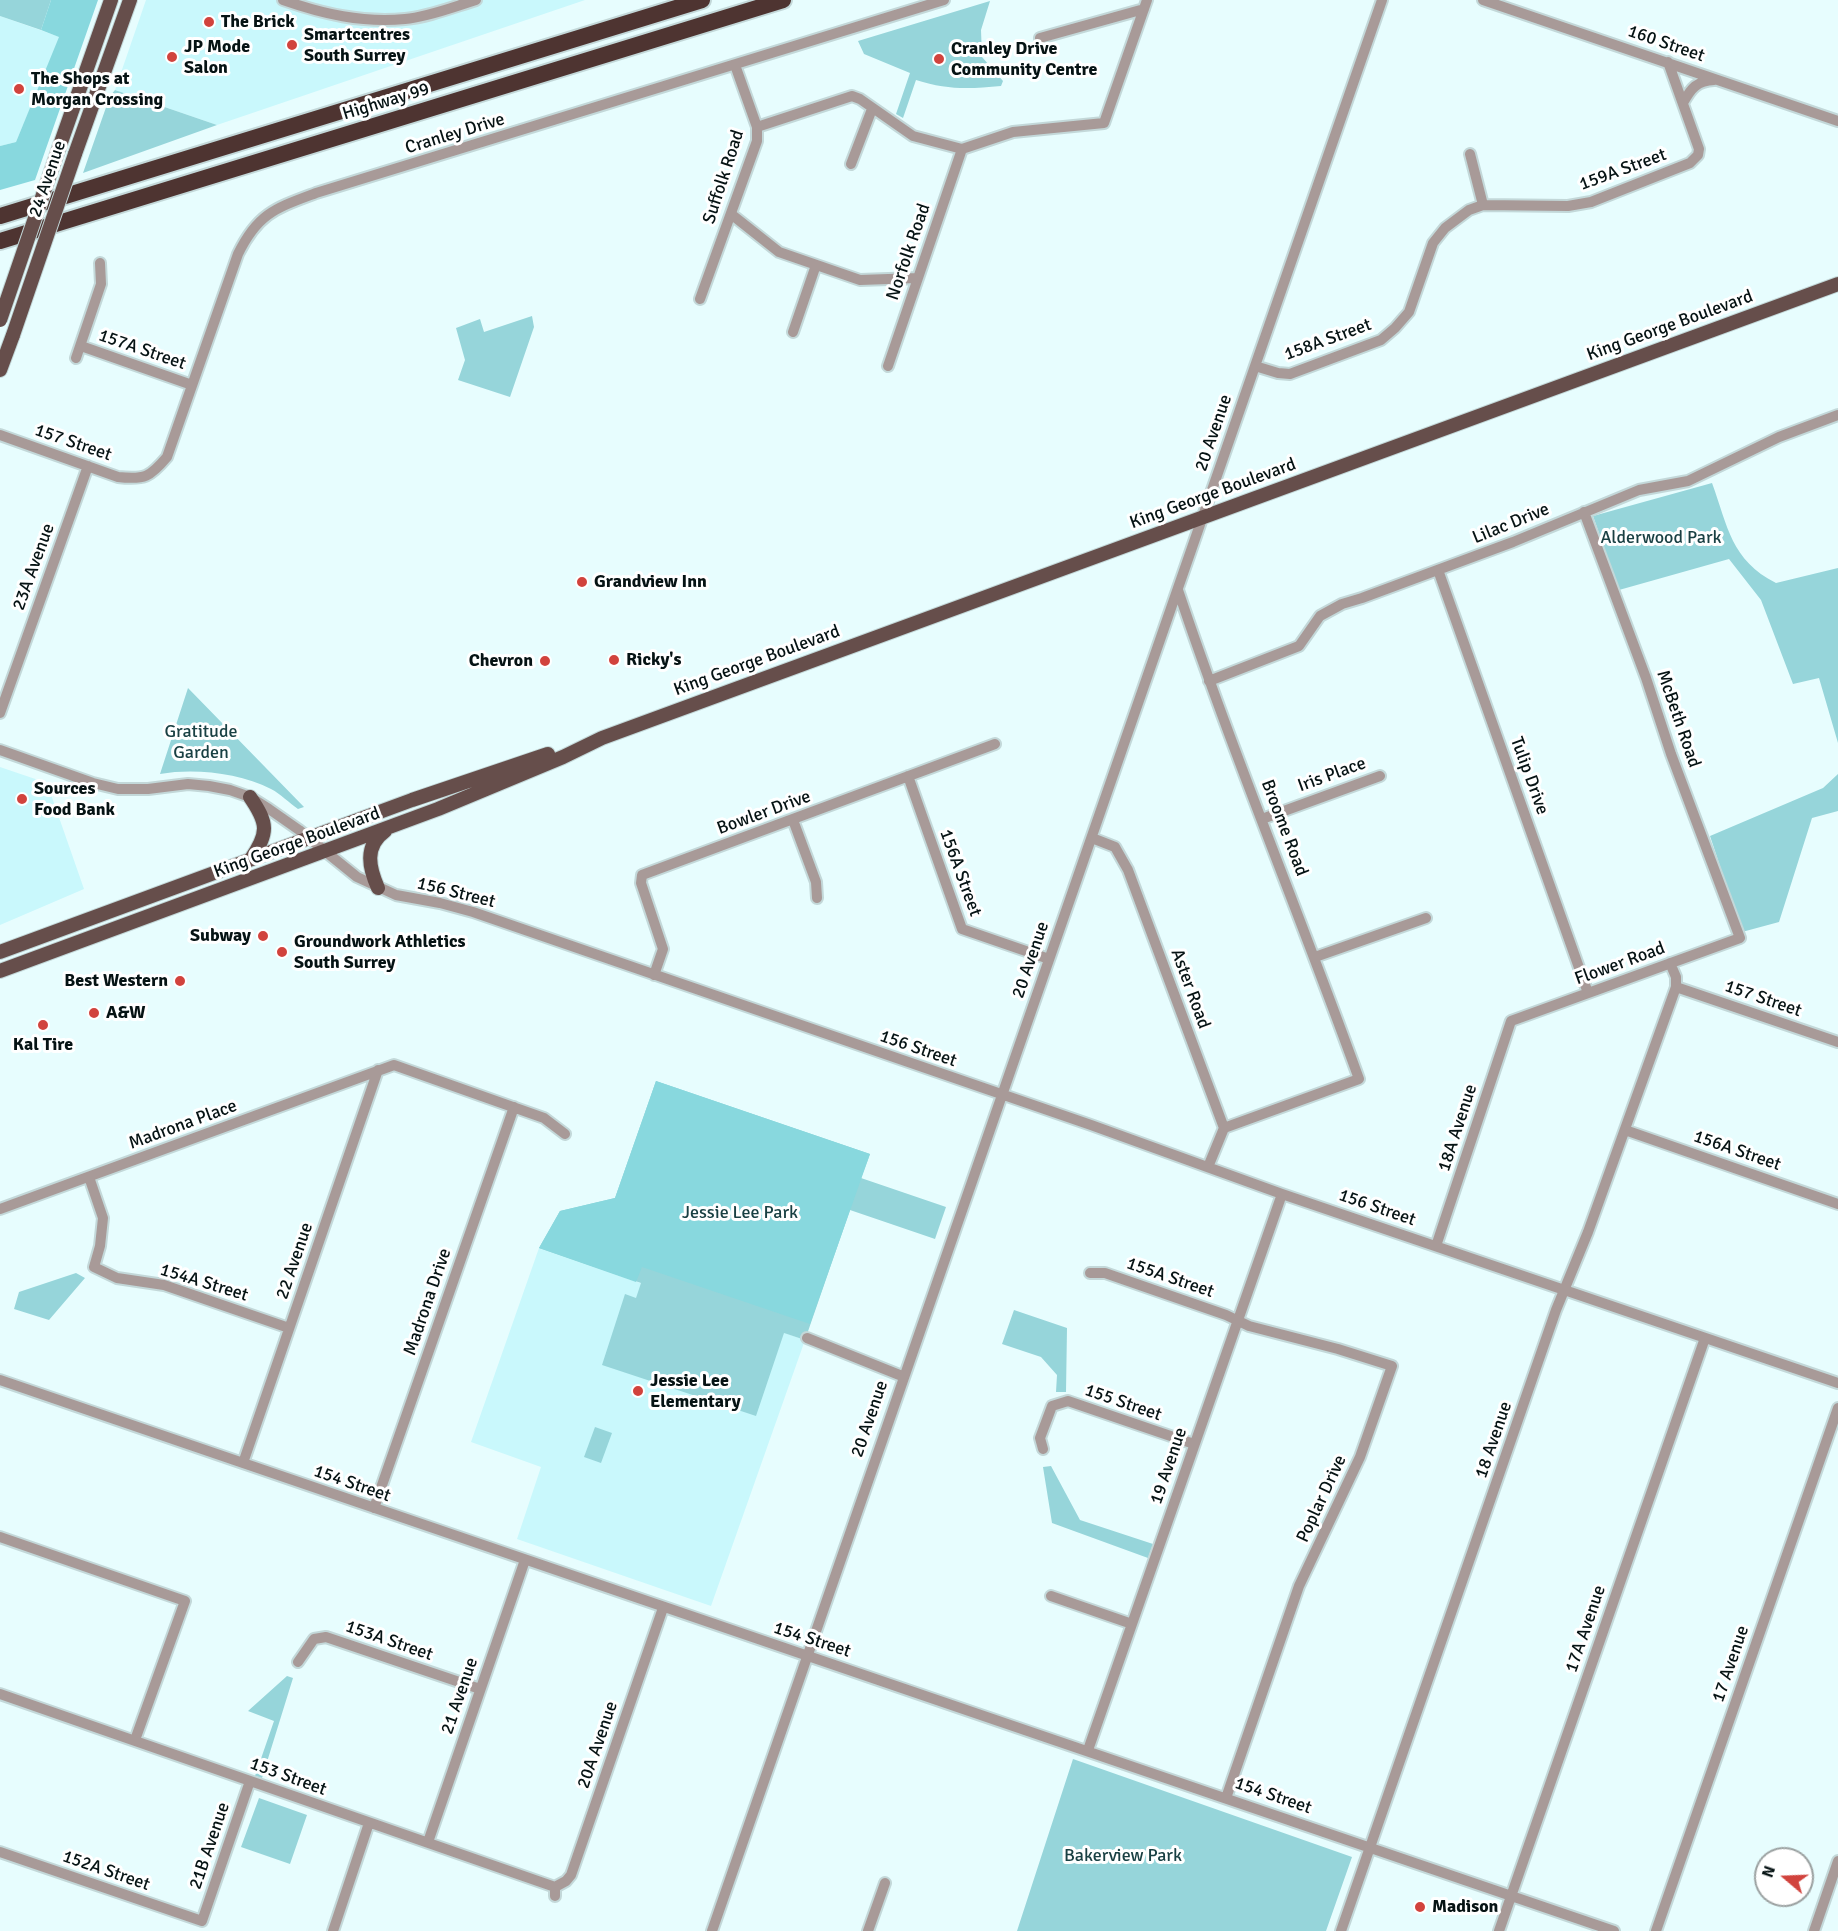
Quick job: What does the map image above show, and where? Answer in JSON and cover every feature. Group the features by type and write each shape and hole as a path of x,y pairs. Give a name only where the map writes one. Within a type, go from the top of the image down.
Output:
{"highway":[{"name":"Highway 99","path":"0,216 702,0"},
{"name":"Highway 99","path":"0,241 783,0"}],"main road":[{"name":"24 Avenue","path":"0,320 111,0"},
{"name":"24 Avenue","path":"0,370 130,0"},
{"name":"King George Boulevard","path":"0,952 412,800 602,738 1838,284"},
{"name":"King George Boulevard","path":"0,971 323,851 386,830 542,766 602,738"},
{"path":"250,797 261,814 264,834 261,844 251,859"},
{"path":"378,888 371,872 369,858 373,843 386,830"},
{"path":"80,942 92,929 128,915 134,903"},
{"path":"0,958 23,944"}],"street":[{"path":"283,0 326,14 375,20 406,19 476,0"},
{"name":"Cranley Drive","path":"137,479 154,472 167,457 238,254 247,235 263,217 276,208 316,193 944,0"},
{"name":"20 Avenue","path":"712,1931 902,1376 1092,837 1382,0"},
{"name":"160 Street","path":"1483,0 1838,121"},
{"path":"1040,38 1145,4"},
{"path":"757,127 852,96 860,99 913,136 962,149 1014,132 1104,123 1145,4"},
{"path":"1668,62 1683,103"},
{"name":"Suffolk Road","path":"700,299 757,141 757,127 735,65"},
{"path":"1683,103 1692,87 1703,81 1718,79"},
{"name":"159A Street","path":"1483,205 1568,206 1591,202 1690,164 1698,155 1699,149 1683,103"},
{"path":"851,164 872,109"},
{"name":"Norfolk Road","path":"888,366 962,149"},
{"path":"1470,154 1483,205"},
{"name":"158A Street","path":"1255,366 1290,374 1381,339 1409,312 1433,243 1456,218 1483,205"},
{"path":"731,214 779,252 816,265 860,280 917,278"},
{"path":"76,358 101,284 100,263"},
{"path":"793,332 816,265"},
{"name":"157A Street","path":"81,346 192,385"},
{"name":"Lilac Drive","path":"1209,681 1299,646 1320,616 1342,603 1438,570 1639,490 1688,481 1779,437 1838,415"},
{"name":"157 Street","path":"0,435 118,477 137,479"},
{"name":"23A Avenue","path":"0,713 88,466"},
{"name":"McBeth Road","path":"1584,512 1740,938"},
{"name":"Tulip Drive","path":"1438,570 1588,993"},
{"name":"Broome Road","path":"1178,590 1209,681 1315,957 1359,1079 1224,1128"},
{"name":"Bowler Drive","path":"654,975 663,949 641,883 642,875 995,744"},
{"name":"156 Street","path":"0,750 93,783 118,789 148,789 188,784 209,786 250,797 269,808 357,877 396,895 473,912 1091,1125 1282,1194 1838,1383"},
{"name":"156A Street","path":"908,776 962,929 1049,959"},
{"name":"Iris Place","path":"1262,819 1380,776"},
{"path":"793,820 816,882 817,898"},
{"name":"Aster Road","path":"1092,837 1114,847 1128,870 1224,1128"},
{"path":"1315,957 1426,918"},
{"name":"Flower Road","path":"1511,1021 1740,938"},
{"path":"1670,963 1676,977 1676,987"},
{"name":"157 Street","path":"1676,987 1838,1042"},
{"name":"18 Avenue","path":"1341,1931 1564,1290 1588,1232 1676,987"},
{"name":"18A Avenue","path":"1436,1246 1511,1021"},
{"path":"378,1071 394,1065 544,1118 566,1134"},
{"name":"Madrona Place","path":"0,1209 378,1071"},
{"name":"22 Avenue","path":"243,1463 378,1071"},
{"name":"Madrona Drive","path":"374,1508 514,1107"},
{"path":"1208,1167 1224,1128"},
{"name":"156A Street","path":"1625,1130 1838,1204"},
{"name":"154A Street","path":"88,1177 103,1218 100,1246 94,1267 117,1278 164,1285 289,1328"},
{"name":"19 Avenue","path":"1088,1750 1282,1194"},
{"name":"155A Street","path":"1090,1273 1106,1273 1238,1321"},
{"name":"Poplar Drive","path":"1226,1798 1299,1586 1360,1457 1392,1365 1238,1321"},
{"path":"807,1338 902,1376"},
{"name":"17A Avenue","path":"1499,1931 1705,1338"},
{"name":"154 Street","path":"0,1380 1614,1931"},
{"name":"155 Street","path":"1043,1449 1040,1438 1052,1406 1068,1401 1194,1444"},
{"name":"17 Avenue","path":"1656,1931 1838,1408"},
{"path":"0,1537 185,1601 135,1740"},
{"name":"21 Avenue","path":"428,1842 525,1560"},
{"path":"1051,1596 1132,1624"},
{"name":"20A Avenue","path":"555,1891 571,1875 663,1608"},
{"name":"153A Street","path":"298,1662 314,1640 326,1636 480,1689"},
{"name":"153 Street","path":"0,1694 428,1842 555,1891"},
{"name":"21B Avenue","path":"202,1921 250,1781"},
{"path":"333,1931 369,1823"},
{"name":"152A Street","path":"0,1852 202,1921"},
{"path":"1814,1931 1838,1861"},
{"path":"868,1931 885,1883"}],"shaded area":[{"name":"Smartcentres South Surrey","path":"146,0 585,0 217,125 115,90"},
{"name":"The Shops at Morgan Crossing","path":"0,16 60,37 16,142 0,146"},
{"path":"0,767 47,783 84,889 0,925"},
{"name":"Jessie Lee Elementary","path":"539,1248 805,1340 711,1606 517,1539 541,1467 471,1442"}],"green space":[{"path":"0,0 51,0 41,30 0,16"},
{"path":"51,0 98,0 35,180 0,190 0,146 16,142 59,37 41,30"},
{"path":"990,1 981,30 982,57 1003,81 1001,86 958,88 916,80 903,118 896,114 910,73 864,54 858,41"},
{"path":"115,90 217,125 83,173 110,96"},
{"path":"532,316 534,327 510,397 458,380 465,360 456,328 480,319 484,332"},
{"name":"Alderwood Park","path":"1712,483 1733,541 1749,564 1761,574 1776,583 1838,568 1838,743 1819,678 1793,684 1761,600 1729,559 1619,590 1593,516"},
{"name":"Gratitude Garden","path":"188,688 304,807 298,809 271,789 245,779 202,772 160,774"},
{"path":"1838,774 1838,811 1812,818 1779,922 1742,932 1710,836 1823,788"},
{"name":"Jessie Lee Park","path":"656,1081 870,1154 861,1178 946,1207 935,1239 850,1210 805,1340 784,1333 756,1416 602,1365 625,1294 636,1298 641,1283 539,1248 560,1211 615,1198"},
{"name":"Jessie Lee Park","path":"656,1081 870,1154 810,1324 642,1267 636,1282 539,1248 560,1211 615,1198"},
{"path":"76,1273 85,1278 49,1320 14,1309 19,1292"},
{"path":"1014,1310 1067,1328 1066,1392 1056,1392 1057,1375 1041,1357 1002,1344"},
{"path":"595,1427 612,1433 601,1463 584,1457"},
{"path":"1051,1466 1080,1520 1153,1544 1148,1558 1052,1523 1043,1467"},
{"path":"287,1676 293,1678 262,1778 255,1776 274,1721 248,1711"},
{"name":"Bakerview Park","path":"1073,1759 1352,1857 1326,1931 1017,1931"},
{"path":"259,1798 307,1815 290,1864 241,1847"}],"place":[{"name":"The Brick","path":"209,22"},
{"name":"Smartcentres South Surrey","path":"292,45"},
{"name":"JP Mode Salon","path":"172,57"},
{"name":"Cranley Drive Community Centre","path":"939,59"},
{"name":"The Shops at Morgan Crossing","path":"19,89"},
{"name":"Grandview Inn","path":"582,582"},
{"name":"Ricky's","path":"614,660"},
{"name":"Chevron","path":"545,661"},
{"name":"Sources Food Bank","path":"22,799"},
{"name":"Subway","path":"263,936"},
{"name":"Groundwork Athletics South Surrey","path":"282,952"},
{"name":"Best Western","path":"180,981"},
{"name":"A&W","path":"94,1013"},
{"name":"Kal Tire","path":"43,1025"},
{"name":"Jessie Lee Elementary","path":"638,1391"},
{"name":"Madison","path":"1420,1907"}]}
